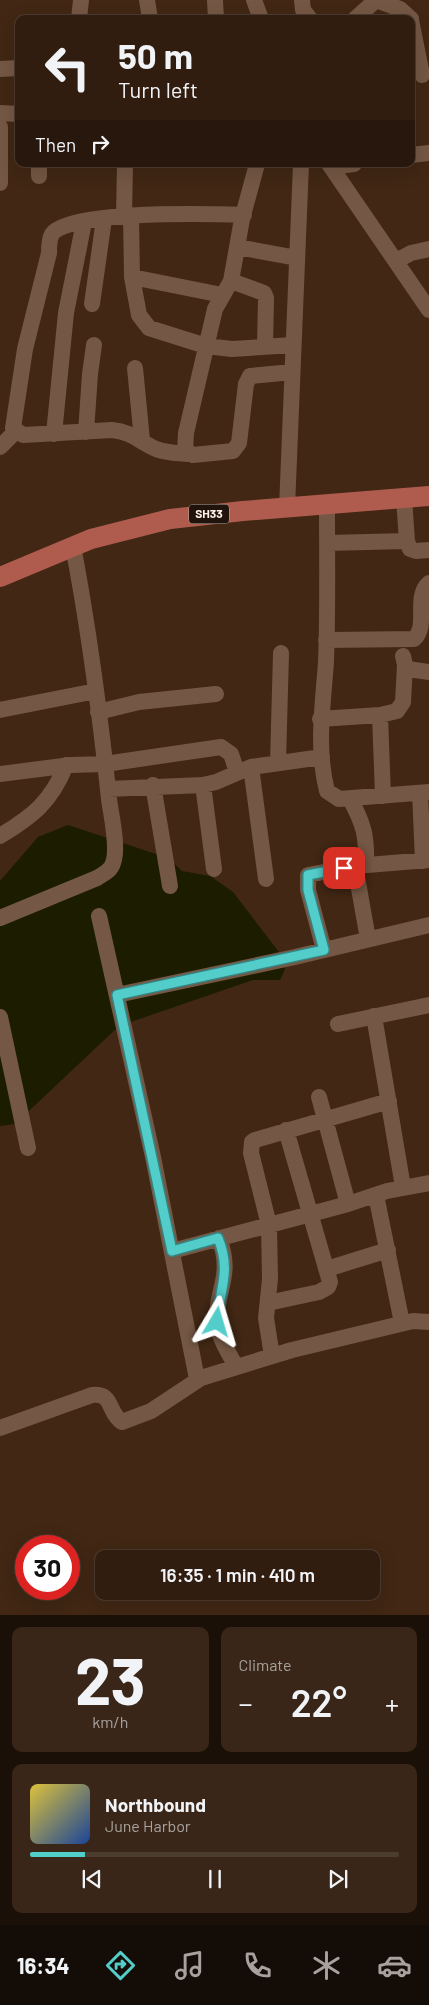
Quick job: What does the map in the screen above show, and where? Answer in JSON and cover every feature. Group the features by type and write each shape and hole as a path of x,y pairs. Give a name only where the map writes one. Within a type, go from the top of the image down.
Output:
{"main road":[{"name":"SH33","path":"0,577 72,546 118,530 170,519 429,496"}],"street":[{"path":"79,15 81,0"},
{"path":"147,0 149,15"},
{"path":"215,0 216,15"},
{"path":"254,0 259,15"},
{"path":"302,0 303,10 307,15"},
{"path":"359,15 376,0 400,9 406,15"},
{"path":"415,40 422,75"},
{"path":"0,69 15,68"},
{"path":"0,113 15,114"},
{"path":"0,128 0,183"},
{"path":"415,155 429,153"},
{"path":"125,167 132,277 139,315 148,328 206,346 232,349 293,345"},
{"path":"188,454 183,448 206,346 215,309 231,281 244,215 256,167"},
{"path":"287,508 300,167"},
{"path":"331,167 429,310"},
{"path":"244,215 128,215 64,226 52,234 25,349 12,424 15,432 23,435 123,431 157,449 193,456 229,452 236,448 239,443 247,379 254,374 292,372"},
{"path":"92,304 104,219"},
{"path":"54,434 66,313 84,222"},
{"path":"237,247 297,258"},
{"path":"396,261 411,253 429,249"},
{"path":"132,277 222,295"},
{"path":"231,281 264,293 265,347"},
{"path":"86,432 94,344"},
{"path":"135,368 142,440"},
{"path":"0,447 15,432"},
{"path":"404,498 407,542 410,549 416,551 429,550"},
{"path":"324,950 308,890 308,875 361,866 426,861 424,793 339,799 327,791 322,757 320,718 326,640 328,505"},
{"path":"327,543 407,542"},
{"path":"0,918 97,878 110,870 113,864 114,848 96,691 83,601 72,546"},
{"path":"326,640 401,641 414,639 419,636 423,620 423,594 429,583"},
{"path":"320,718 380,715 397,711 402,706 405,665 401,641"},
{"path":"278,763 281,653"},
{"path":"405,665 413,671 429,672"},
{"path":"0,710 96,691"},
{"path":"98,712 145,701 216,694"},
{"path":"380,715 383,796"},
{"path":"0,774 66,766 105,764 220,747 231,754 244,769 266,879"},
{"path":"108,789 153,785 203,785 216,782 244,769 322,757"},
{"path":"0,836 24,822 43,805 58,785 66,766"},
{"path":"153,785 170,886"},
{"path":"203,785 214,869"},
{"path":"350,798 364,824 366,840 361,866 368,939"},
{"path":"99,916 172,1251 197,1380"},
{"path":"117,995 324,950 429,924"},
{"path":"338,1024 429,1005"},
{"path":"374,1016 403,1187"},
{"path":"0,1017 28,1148"},
{"path":"319,1098 348,1204"},
{"path":"272,1356 266,1318 269,1225 250,1147 255,1140 389,1102"},
{"path":"268,1302 325,1290 330,1282 286,1130"},
{"path":"172,1251 348,1204 403,1187 429,1182"},
{"path":"376,1195 402,1323"},
{"path":"218,1238 226,1268 217,1322 222,1341 236,1367"},
{"path":"327,1269 388,1250"},
{"path":"0,1428 92,1395 101,1394 122,1422 164,1402 197,1380 236,1367 402,1323 421,1320 429,1322"}],"shaded area":[{"path":"68,825 168,858 182,871 210,876 233,892 282,956 285,969 280,980 253,980 119,1026 15,1124 0,1126 0,881 38,837"}],"route":[{"path":"217,1322 225,1278 226,1260 218,1238 172,1251 117,995 324,950 308,890 308,875 344,868"}]}
